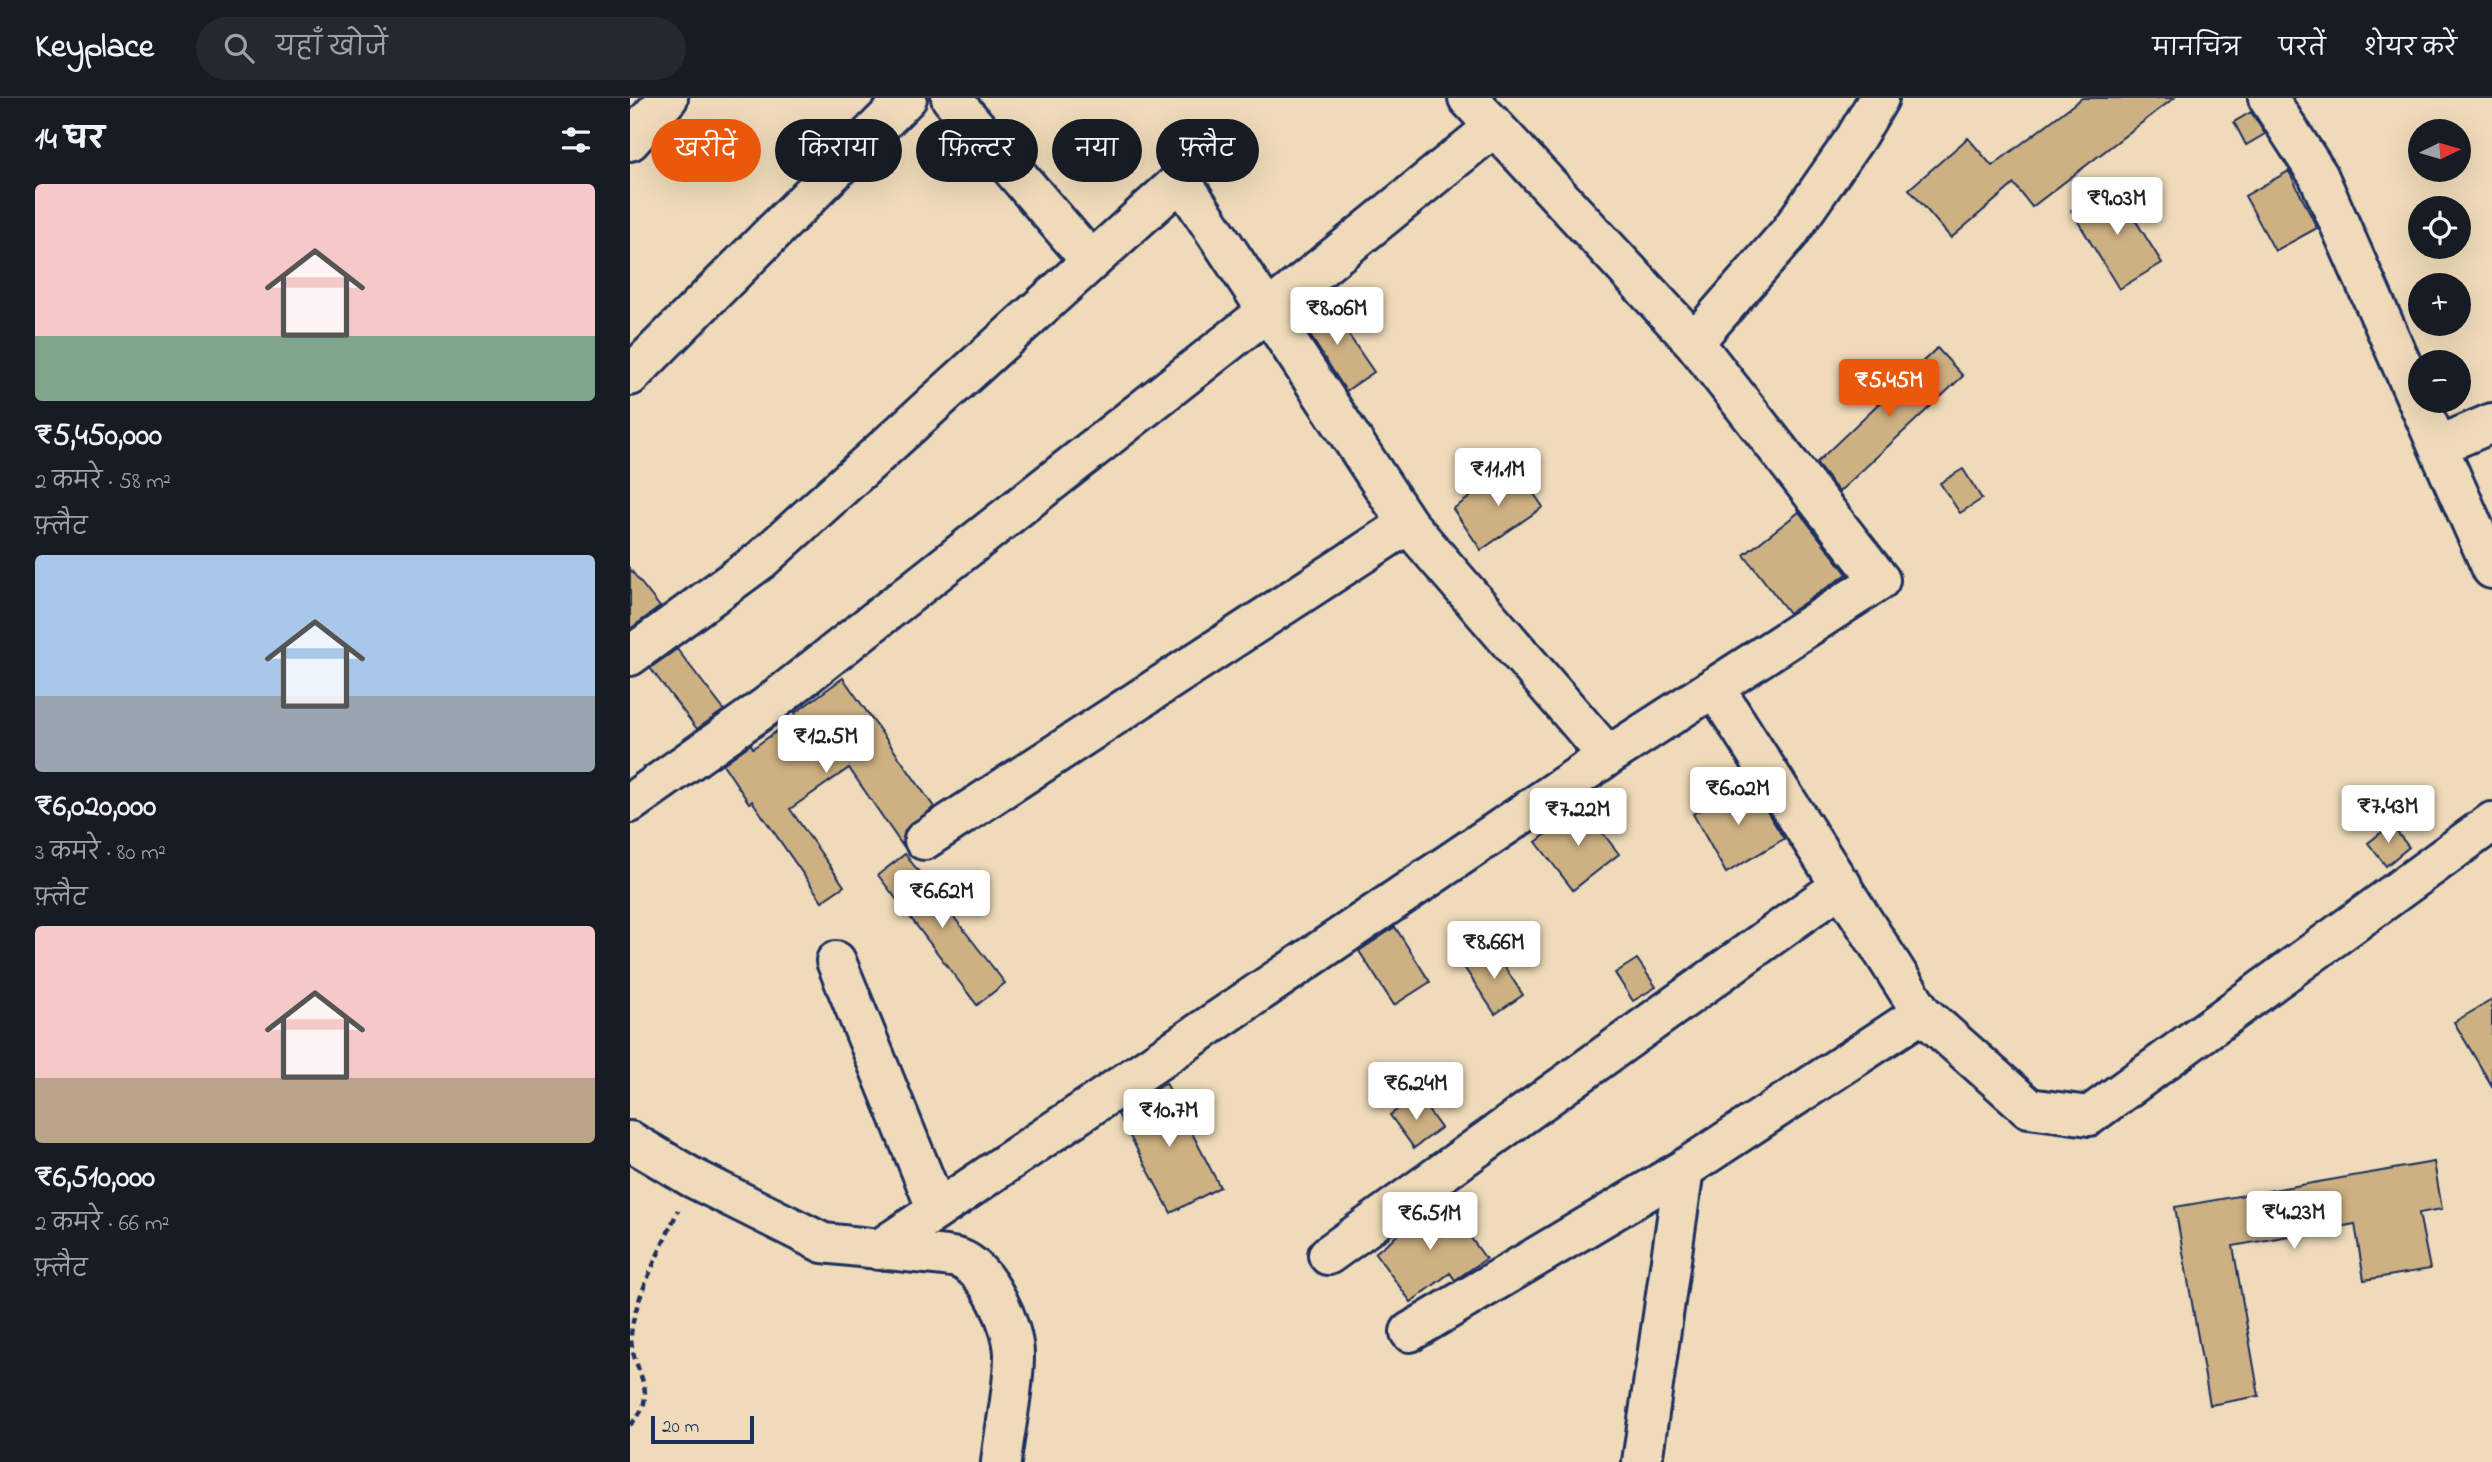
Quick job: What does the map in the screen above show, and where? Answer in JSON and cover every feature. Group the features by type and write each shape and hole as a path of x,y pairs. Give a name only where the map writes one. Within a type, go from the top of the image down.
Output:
{"street":[{"path":"630,141 668,98"},
{"path":"630,376 907,98"},
{"path":"951,98 1091,261"},
{"path":"878,1250 1608,756 1881,580 1694,342 1468,98"},
{"path":"1694,342 1789,233 1856,137 1879,98"},
{"path":"2268,98 2318,175 2492,569"},
{"path":"630,803 767,706 1269,310 1494,127"},
{"path":"630,656 761,561 1181,180 1408,524 1608,756"},
{"path":"2438,446 2492,423"},
{"path":"924,840 1408,524"},
{"path":"1714,687 1922,1013 2028,1108 2089,1116 2492,822"},
{"path":"1328,1255 1842,885"},
{"path":"835,961 937,1210"},
{"path":"1410,1332 1684,1169 1922,1013"},
{"path":"630,1141 691,1177 823,1243 922,1252 962,1260 980,1274 996,1298 1009,1329 1014,1353 1001,1462"},
{"path":"1642,1462 1684,1169"}],"path":[{"path":"630,1425 643,1408 646,1389 631,1339 636,1314 691,1177"}],"building":[{"path":"2082,98 2174,98 2032,207 2014,184 1951,238 1909,189 1968,138 1992,166"},
{"path":"2251,112 2265,134 2246,145 2234,122"},
{"path":"2289,171 2317,228 2275,251 2245,196"},
{"path":"2114,186 2162,263 2119,289 2071,210"},
{"path":"1326,302 1374,372 1346,391 1300,320"},
{"path":"1937,348 1963,376 1839,492 1816,463"},
{"path":"1515,466 1543,507 1481,550 1453,509"},
{"path":"1963,469 1982,499 1960,513 1940,483"},
{"path":"1799,512 1847,574 1789,613 1744,555"},
{"path":"630,569 660,607 630,629"},
{"path":"677,649 724,710 697,729 650,668"},
{"path":"843,678 934,807 905,830 902,845 849,768 790,809 844,886 822,901 723,764 751,744 753,748 797,717 795,713"},
{"path":"1749,782 1784,839 1726,873 1693,814"},
{"path":"1582,806 1619,854 1573,890 1536,842"},
{"path":"2391,825 2409,847 2386,866 2368,843"},
{"path":"905,854 1005,983 977,1005 878,875"},
{"path":"1395,927 1430,982 1394,1005 1359,951"},
{"path":"1492,948 1523,995 1495,1014 1464,967"},
{"path":"1637,959 1656,987 1633,1001 1615,973"},
{"path":"2492,1000 2492,1086 2454,1022"},
{"path":"1166,1083 1220,1187 1171,1213 1118,1114"},
{"path":"1417,1095 1441,1128 1414,1148 1390,1115"},
{"path":"2434,1162 2442,1209 2419,1213 2430,1269 2364,1280 2355,1224 2233,1246 2259,1396 2210,1405 2175,1207"},
{"path":"1443,1199 1486,1259 1455,1280 1450,1273 1411,1302 1375,1253"}]}
